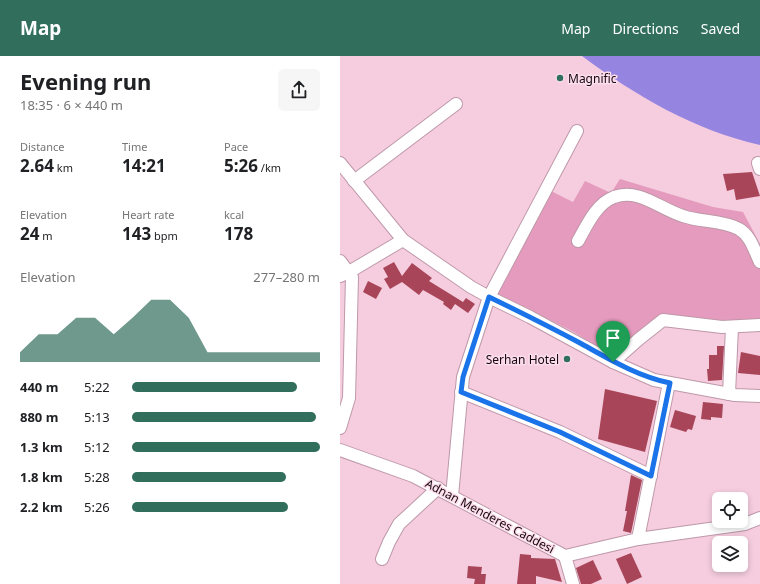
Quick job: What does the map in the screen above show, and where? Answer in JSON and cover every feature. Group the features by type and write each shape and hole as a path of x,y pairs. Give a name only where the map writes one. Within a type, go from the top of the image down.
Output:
{"street":[{"path":"354,181 456,104"},
{"path":"452,496 463,377 489,297 577,131"},
{"path":"340,163 403,240 471,287 489,297 530,317 613,362 654,380 729,394 760,396"},
{"path":"578,241 592,216 602,204 614,197 628,195 639,196 682,216 739,229 750,239 760,262"},
{"path":"345,274 403,240"},
{"path":"340,261 345,274 352,277 349,398 340,428"},
{"path":"613,362 662,320 722,327 760,325"},
{"path":"729,394 732,327"},
{"path":"638,539 670,383"},
{"path":"461,392 560,432 651,476"},
{"name":"Adnan Menderes Caddesi","path":"340,450 413,476 566,556 638,539 745,524 760,518"},
{"path":"382,559 399,524 438,488"},
{"path":"566,556 574,584"}],"shaded area":[{"path":"582,56 760,56 760,145 736,139 689,121 666,110 623,85"},
{"path":"620,179 713,207 743,212 760,244 760,322 751,323 666,317 614,357 574,332 496,293 551,191 573,202 585,181 611,193"}],"building":[{"path":"752,172 760,196 736,200 734,189 727,191 723,174"},
{"path":"394,262 402,276 412,263 432,278 429,281 463,302 466,298 475,304 468,313 455,304 451,310 443,304 444,302 423,290 419,295 402,282 390,289 384,279 388,277 383,268"},
{"path":"368,281 382,288 376,299 363,292"},
{"path":"717,346 724,346 722,380 708,381 707,369 709,369 709,355 717,355"},
{"path":"741,352 760,356 760,375 738,373"},
{"path":"605,389 657,401 645,452 598,439"},
{"path":"703,402 723,404 722,418 711,417 711,420 701,419"},
{"path":"675,410 696,416 692,430 688,429 686,432 670,427"},
{"path":"631,475 642,480 631,533 623,531"},
{"path":"631,553 642,577 627,584 616,559"},
{"path":"520,554 531,555 531,558 555,559 562,582 536,576 536,584 517,584"},
{"path":"593,560 602,579 591,584 581,584 576,568"},
{"path":"468,566 482,567 481,574 486,574 485,584 474,584 475,579 467,578"}],"place":[{"name":"Magnific","path":"560,78"},
{"name":"Serhan Hotel","path":"567,359"}],"route":[{"path":"489,297 530,317 613,362 654,380 670,383 651,476 560,432 461,392 463,377 471,350 488,305 489,297"}]}
